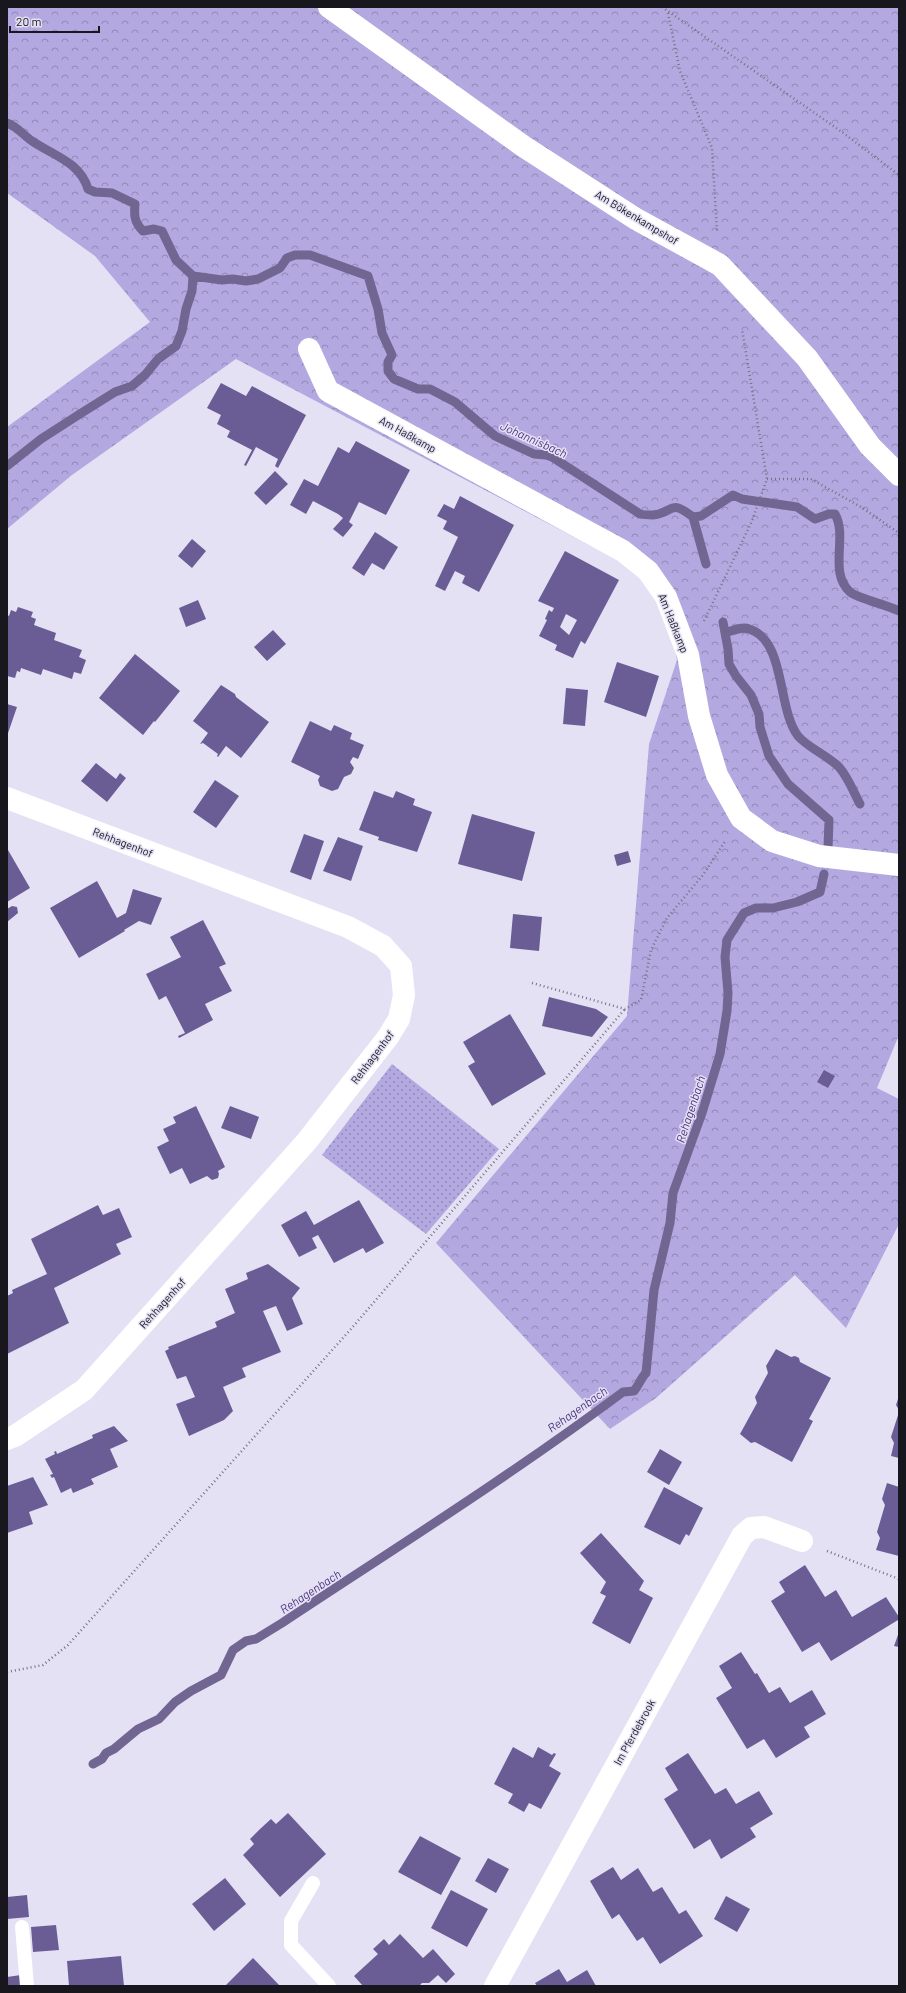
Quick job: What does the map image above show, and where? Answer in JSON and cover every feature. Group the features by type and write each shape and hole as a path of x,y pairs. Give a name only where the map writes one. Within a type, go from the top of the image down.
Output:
{"street":[{"name":"Am Bökenkampshof","path":"329,7 523,146 636,219 720,265 807,358 870,446 899,475"},
{"name":"Am Haßkamp","path":"309,349 328,391 623,551 648,571 666,597 688,655 699,716 717,775 741,818 772,841 819,856 899,865"},
{"name":"Rehhagenhof","path":"7,798 348,927 383,946 401,966 404,995 399,1019 388,1037 307,1141 276,1177 84,1390 15,1436 7,1439"},
{"name":"Im Pferdebrook","path":"495,1986 742,1536 751,1528 764,1527 802,1542"}],"lane":[{"path":"313,1883 291,1921 291,1945 329,1986"},
{"path":"22,1927 27,1986"}],"path":[{"path":"662,7 668,13 842,132 899,175"},
{"path":"668,13 680,72 712,148 720,265"},
{"path":"688,655 752,521 768,479 741,326"},
{"path":"768,479 811,479 861,507 899,533"},
{"path":"7,1672 43,1665 68,1645 351,1329 625,1009 641,1000 651,950 667,918 704,875 741,818"},
{"path":"532,983 625,1009"},
{"path":"802,1542 899,1579"}],"green space":[{"path":"7,7 899,7 899,1035 877,1088 899,1099 899,1224 846,1328 795,1275 656,1398 610,1429 436,1243 627,1016 649,744 677,660 671,631 650,588 627,565 236,359 72,475 7,529 7,427 150,322 95,256 7,193"},
{"path":"392,1064 499,1149 426,1234 322,1155"}],"building":[{"path":"221,383 246,396 252,386 306,415 278,468 275,466 278,459 256,447 246,466 244,465 252,450 227,437 230,431 217,424 221,415 207,408"},
{"path":"356,441 410,470 386,515 359,502 349,522 353,525 343,537 333,529 343,518 338,514 313,501 306,514 290,505 304,479 318,486 338,447 349,453"},
{"path":"275,471 288,484 266,505 254,493"},
{"path":"460,496 514,525 479,592 462,583 465,576 455,571 445,591 435,586 458,537 443,529 447,521 437,516 444,504 454,509"},
{"path":"375,532 398,547 384,570 372,563 364,576 352,568"},
{"path":"192,539 206,551 192,568 178,556"},
{"path":"565,551 619,580 585,644 581,641 573,658 555,650 557,645 539,636 547,620 545,619 549,610 552,612 554,608 538,601","holes":["566,614 577,620 569,635 560,627"]},
{"path":"198,600 206,619 186,627 179,608"},
{"path":"18,607 33,612 31,617 36,619 34,625 56,633 54,640 82,650 79,657 86,660 81,674 74,672 72,679 43,669 41,675 21,668 20,672 17,671 15,678 7,676 7,615 9,616 11,610 16,612"},
{"path":"273,630 286,644 267,661 254,647"},
{"path":"135,654 180,691 143,735 99,698"},
{"path":"617,662 659,676 646,717 604,702"},
{"path":"221,685 235,694 236,697 269,722 241,758 226,746 218,757 218,754 203,743 200,744 208,733 193,721"},
{"path":"566,688 588,690 585,726 563,724"},
{"path":"7,704 17,707 7,736"},
{"path":"310,721 331,731 334,725 352,733 350,739 364,745 358,759 353,757 350,762 354,768 351,774 344,777 338,789 332,791 320,786 318,780 320,776 291,762"},
{"path":"96,763 116,779 120,773 126,778 107,802 81,781"},
{"path":"215,780 239,796 216,828 193,812"},
{"path":"374,791 393,798 396,791 415,799 413,805 432,812 417,852 378,840 379,837 359,830"},
{"path":"472,814 535,832 522,881 458,864"},
{"path":"304,834 324,841 311,880 290,872"},
{"path":"338,837 363,846 351,881 323,871"},
{"path":"8,850 30,888 7,902 7,851"},
{"path":"628,851 631,862 617,866 614,855"},
{"path":"97,881 117,918 126,913 133,889 162,898 151,925 139,921 79,958 50,908"},
{"path":"12,906 17,907 18,913 7,922 7,909"},
{"path":"513,914 542,917 539,951 510,948"},
{"path":"203,920 226,964 219,967 232,991 205,1004 213,1020 179,1038 178,1036 185,1033 166,996 159,1000 146,974 181,957 170,937"},
{"path":"549,997 596,1009 608,1017 592,1037 542,1026"},
{"path":"510,1014 546,1074 492,1106 468,1066 475,1062 463,1042"},
{"path":"824,1070 835,1076 828,1088 817,1082"},
{"path":"196,1106 225,1167 218,1171 218,1178 212,1180 207,1176 190,1184 182,1168 170,1174 157,1147 169,1141 163,1129 176,1123 173,1117"},
{"path":"230,1106 259,1117 251,1139 221,1128"},
{"path":"359,1200 384,1243 366,1253 363,1248 334,1263 318,1235 312,1238 317,1248 299,1257 281,1225 306,1211 314,1225"},
{"path":"98,1205 103,1215 119,1208 132,1237 116,1244 121,1254 54,1288 69,1323 7,1354 7,1296 13,1293 12,1290 47,1274 31,1239"},
{"path":"268,1264 300,1288 292,1298 303,1324 287,1331 276,1306 263,1311 281,1352 242,1368 246,1377 223,1387 233,1411 224,1420 189,1436 176,1404 195,1397 186,1376 177,1379 165,1351 169,1349 168,1347 217,1327 215,1322 235,1313 225,1289 248,1279 246,1273"},
{"path":"776,1349 791,1357 795,1356 799,1358 800,1362 831,1378 809,1419 813,1421 792,1462 755,1442 751,1443 740,1434 757,1403 755,1397 768,1373 766,1366"},
{"path":"899,1396 899,1410 896,1405"},
{"path":"899,1412 899,1458 891,1456 894,1443 891,1437"},
{"path":"114,1426 128,1441 110,1449 118,1467 91,1479 94,1484 73,1493 71,1488 61,1493 54,1477 52,1478 50,1475 53,1474 45,1459 55,1454 54,1452 56,1451 57,1454 93,1438 92,1435"},
{"path":"660,1449 682,1462 669,1485 647,1472"},
{"path":"33,1477 48,1505 29,1512 33,1524 7,1533 7,1486"},
{"path":"887,1483 899,1487 899,1556 876,1550 880,1538 877,1532 885,1505 882,1499"},
{"path":"664,1487 703,1508 689,1536 686,1534 680,1545 644,1527"},
{"path":"601,1533 644,1581 639,1590 653,1598 630,1644 592,1623 606,1596 600,1593 606,1582 580,1553"},
{"path":"805,1565 825,1597 836,1590 852,1617 886,1597 899,1617 898,1620 831,1661 819,1642 802,1652 771,1601 785,1592 779,1582"},
{"path":"899,1632 899,1647 894,1646"},
{"path":"741,1652 755,1674 757,1673 769,1693 780,1687 790,1703 812,1690 826,1714 804,1727 810,1737 776,1758 764,1739 747,1749 716,1698 732,1688 719,1666"},
{"path":"513,1747 533,1758 538,1747 552,1755 554,1753 556,1754 549,1766 561,1773 541,1809 529,1803 524,1812 508,1803 513,1794 494,1784"},
{"path":"688,1753 715,1794 726,1788 736,1804 759,1791 773,1814 750,1828 756,1837 721,1859 710,1839 694,1849 664,1799 678,1790 665,1768"},
{"path":"288,1813 326,1854 280,1897 243,1855 254,1844 250,1839 260,1829 271,1819 276,1824"},
{"path":"420,1836 461,1858 441,1895 398,1872"},
{"path":"488,1858 509,1869 496,1893 475,1881"},
{"path":"613,1867 621,1880 638,1868 653,1892 662,1887 679,1914 686,1910 703,1936 660,1964 643,1937 637,1941 619,1914 612,1919 590,1881"},
{"path":"225,1878 246,1904 214,1931 192,1904"},
{"path":"451,1890 488,1909 467,1947 431,1928"},
{"path":"27,1895 29,1917 7,1919 7,1897"},
{"path":"726,1896 750,1909 737,1932 714,1919"},
{"path":"56,1925 59,1950 33,1952 31,1927"},
{"path":"400,1934 423,1958 433,1949 455,1974 446,1983 438,1975 429,1983 422,1983 419,1986 363,1986 354,1976 378,1954 373,1949 384,1939 389,1945"},
{"path":"121,1956 124,1986 69,1986 67,1961"},
{"path":"253,1958 280,1986 225,1986"},
{"path":"559,1969 567,1982 587,1970 596,1986 537,1986 535,1983"},
{"path":"21,1975 22,1986 7,1986 7,1977"}],"waterway":[{"name":"Johannisbach","path":"7,123 32,141 73,166 79,172 88,189 95,192 112,193 135,204 135,218 140,228 143,231 154,229 162,231 176,260 193,276 222,280 233,279 246,281 258,279 280,268 287,258 295,255 310,255 368,276 378,309 382,333 392,355 388,362 388,371 394,379 418,389 430,389 455,402 495,436 534,454 552,457 640,514 660,514 675,507 685,511 693,517 701,516 733,495 742,499 797,507 815,519 829,514 835,514 840,533 840,575 844,584 850,592 854,594 899,611"},
{"path":"7,466 41,439 83,412 115,392 132,386 145,375 158,359 176,346 182,331 186,309 192,291 193,276"},
{"name":"Rehagenbach","path":"693,517 706,564"},
{"name":"Rehagenbach","path":"723,622 729,664 736,676 751,695 759,714 760,727 769,756 788,784 829,820 828,848"},
{"path":"725,633 746,628 761,636 769,647 775,661 791,724 798,736 839,767 848,780 860,804"},
{"name":"Rehagenbach","path":"93,1764 102,1759 106,1753 114,1749 138,1729 159,1719 175,1702 191,1691 221,1675 233,1650 246,1641 256,1639 282,1623 411,1538 497,1481 623,1392 634,1391 646,1373 654,1290 670,1223 673,1193 702,1113 720,1054 727,1011 728,993 725,957 727,940 744,913 756,908 773,908 797,902 820,892 824,874"}]}
